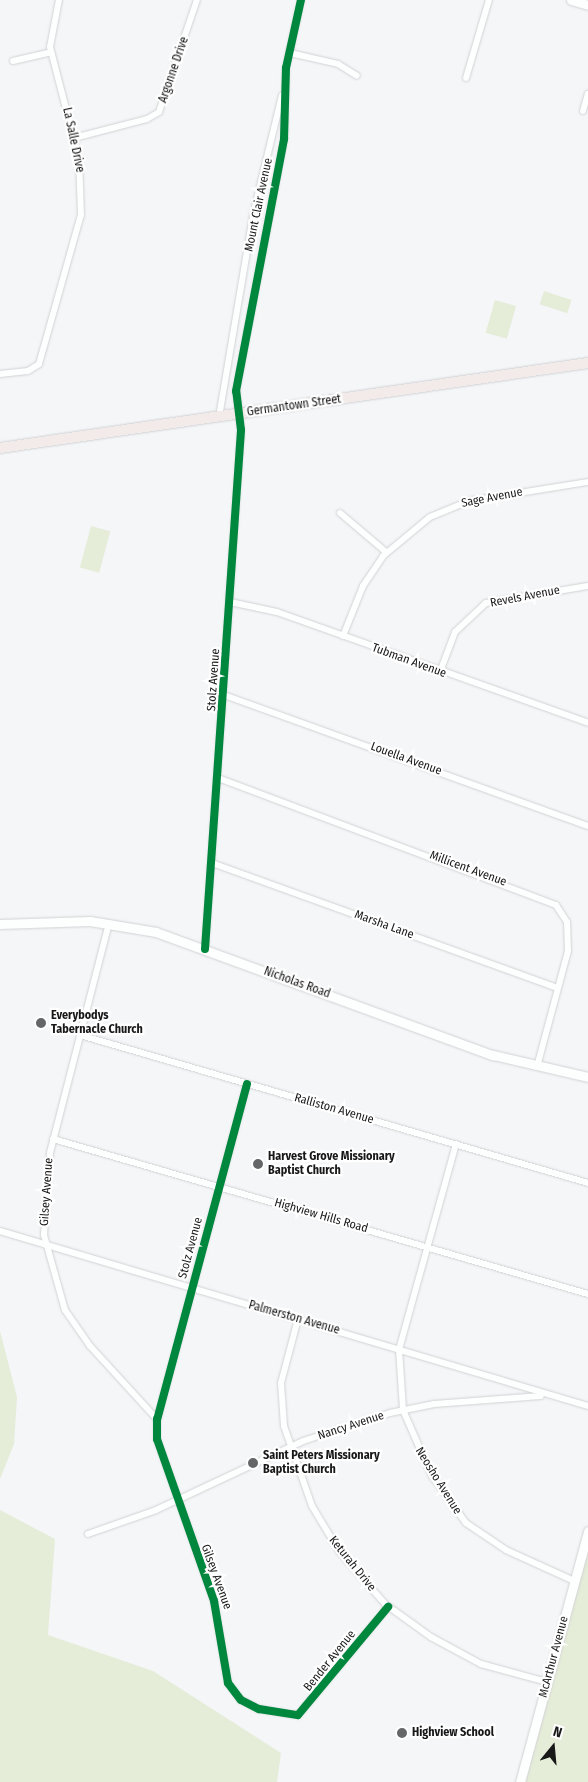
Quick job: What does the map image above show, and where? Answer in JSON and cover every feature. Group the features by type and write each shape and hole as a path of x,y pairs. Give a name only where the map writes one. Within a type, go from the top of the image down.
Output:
{"main road":[{"name":"Germantown Street","path":"0,448 588,363"}],"street":[{"name":"La Salle Drive","path":"0,374 37,366 81,215 74,138 51,52 51,26 59,0"},
{"name":"Argonne Drive","path":"74,138 147,119 159,112 197,0"},
{"name":"Mount Clair Avenue","path":"219,417 253,215 284,92 301,0"},
{"path":"466,78 489,0"},
{"path":"571,0 588,5"},
{"path":"13,61 51,52"},
{"path":"290,53 338,64 357,76"},
{"name":"Mount Clair Avenue","path":"241,414 236,391 284,139 284,92"},
{"path":"583,111 588,94"},
{"name":"Stolz Avenue","path":"205,949 224,695 241,414"},
{"name":"Sage Avenue","path":"343,636 363,586 386,552 420,522 460,504 588,482"},
{"path":"340,513 386,552"},
{"name":"Revels Avenue","path":"440,672 455,632 486,604 588,586"},
{"name":"Tubman Avenue","path":"230,602 277,612 440,672 588,723"},
{"name":"Louella Avenue","path":"224,695 588,826"},
{"name":"Millicent Avenue","path":"218,778 552,902 565,917 569,934 537,1067"},
{"name":"Marsha Lane","path":"212,862 557,988"},
{"name":"Nicholas Road","path":"0,924 109,923 156,932 493,1055 537,1067 588,1077"},
{"name":"Gilsey Avenue","path":"109,923 53,1138 45,1181 46,1244 65,1310 90,1346 157,1418 157,1438 175,1501 214,1602 230,1688 247,1704 282,1714"},
{"name":"Ralliston Avenue","path":"80,1035 588,1183"},
{"name":"Stolz Avenue","path":"157,1418 248,1084"},
{"name":"Highview Hills Road","path":"53,1138 588,1294"},
{"name":"Neosho Avenue","path":"456,1144 425,1246 399,1349 403,1410 429,1470 466,1523 506,1550 574,1581"},
{"name":"Palmerston Avenue","path":"0,1231 399,1349 542,1395 588,1406"},
{"name":"Keturah Drive","path":"298,1319 281,1383 289,1447 312,1506 332,1541 388,1606 470,1659 547,1682"},
{"name":"Nancy Avenue","path":"88,1534 175,1501 289,1447 403,1410 542,1395"},
{"name":"McArthur Avenue","path":"520,1782 588,1531"},
{"name":"Bender Avenue","path":"282,1714 304,1711 388,1606"}],"green space":[{"path":"544,291 572,300 567,313 540,304"},
{"path":"495,300 516,306 507,339 486,333"},
{"path":"91,526 110,531 99,573 80,568"},
{"path":"0,1331 17,1397 14,1444 0,1479"},
{"path":"0,1510 55,1539 48,1635 153,1671 281,1753 277,1782 0,1782"},
{"path":"588,1531 588,1782 520,1782"}],"cycle path":[{"path":"205,949 241,430 236,391 284,139 286,68 301,0"},
{"path":"247,1084 157,1419 157,1439 214,1601 228,1683 241,1700 259,1709 298,1715 388,1607"}],"place":[{"name":"Everybodys Tabernacle Church","path":"41,1023"},
{"name":"Harvest Grove Missionary Baptist Church","path":"258,1164"},
{"name":"Saint Peters Missionary Baptist Church","path":"253,1463"},
{"name":"Highview School","path":"402,1733"}]}
